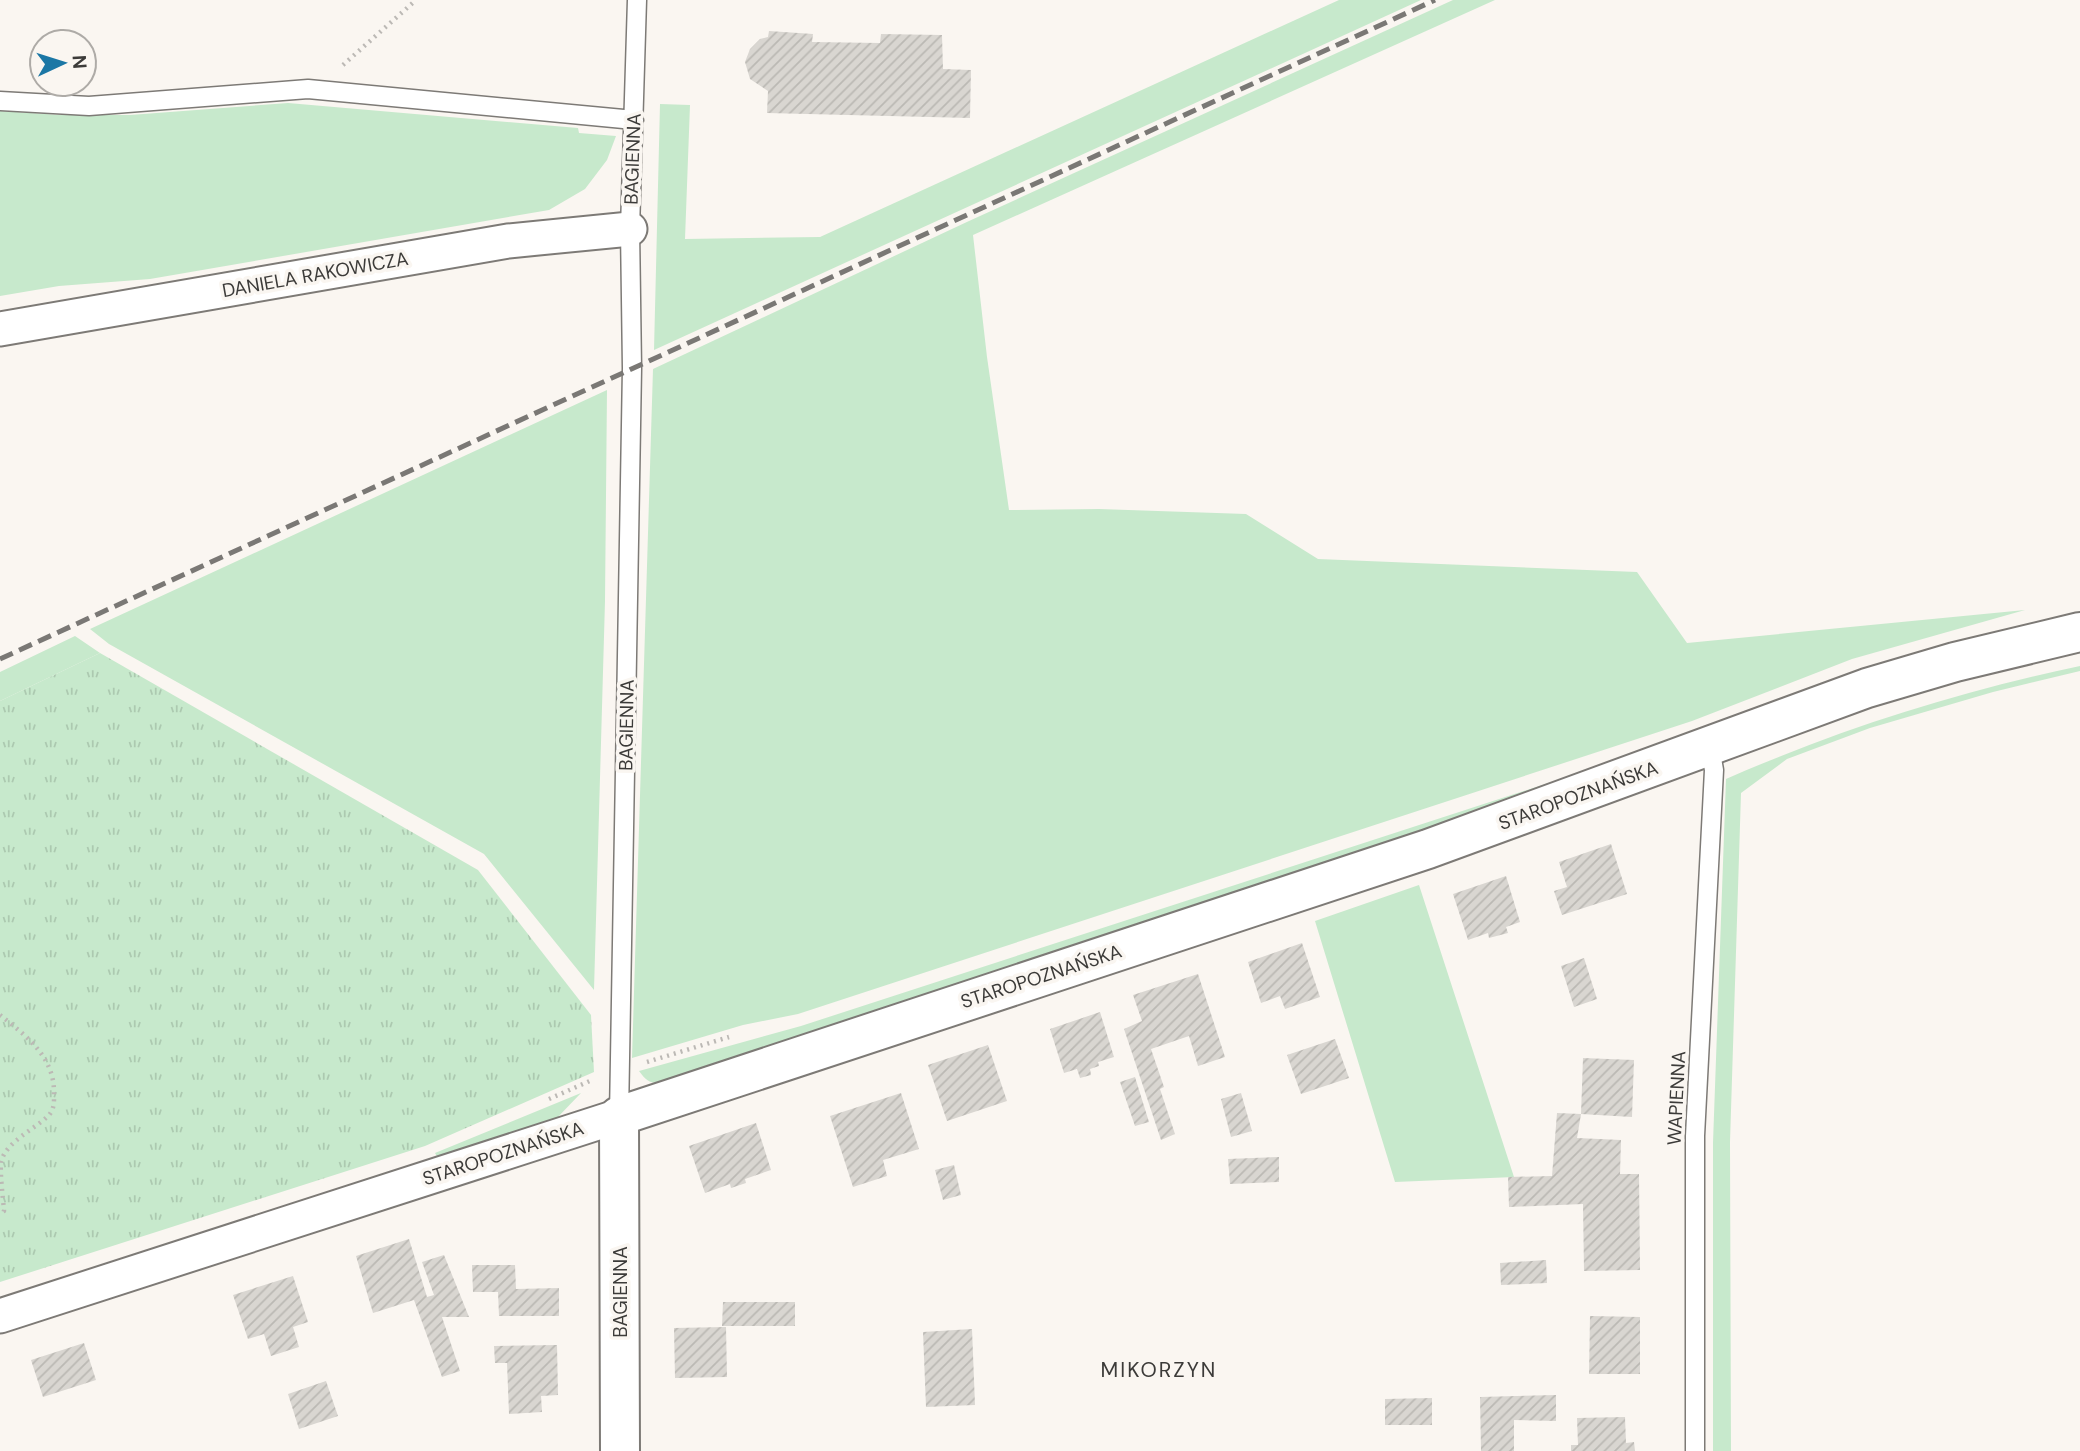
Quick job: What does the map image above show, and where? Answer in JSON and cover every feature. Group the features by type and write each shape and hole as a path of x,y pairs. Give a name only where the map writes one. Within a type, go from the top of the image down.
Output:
{"street":[{"name":"DANIELA RAKOWICZA","path":"0,328 508,241 630,229"},
{"name":"STAROPOZNAŃSKA","path":"0,1316 619,1116 1428,849 1867,688 2080,632"},
{"name":"BAGIENNA","path":"619,1116 620,1451"}],"lane":[{"name":"BAGIENNA","path":"619,1116 631,396 630,229 637,0"},
{"path":"0,102 89,106 308,89 634,120"},
{"name":"WAPIENNA","path":"1695,1451 1695,1136 1714,770 1710,747"}],"path":[{"path":"308,89 331,75 416,0"},
{"path":"0,1015 27,1036 44,1056 54,1083 54,1104 50,1115 6,1150 1,1163 4,1211 0,1213"}],"green space":[{"path":"1339,0 1421,0 654,350 660,104 690,105 685,239 820,237"},
{"path":"1453,0 1495,0 973,235 1009,510 1099,509 1246,514 1318,559 1637,572 1687,643 2025,610 1852,659 1692,721 798,1014 743,1025 632,1058 653,369"},
{"path":"288,103 578,128 579,133 616,136 607,160 585,189 549,210 150,279 59,286 0,296 0,111 60,115 130,115"},
{"path":"607,390 605,601 594,990 484,854 109,644 90,629"},
{"path":"75,636 100,653 0,701 0,672"},
{"path":"100,653 478,870 591,1015 594,1072 425,1146 0,1282 0,701"},
{"path":"2080,666 2080,671 1993,692 1870,728 1787,759 1741,793 1730,1142 1731,1451 1713,1451 1713,1143 1726,779 1812,744 1900,713"},
{"path":"1650,750 1430,829 669,1081 652,1082 639,1071 801,1026"},
{"path":"1419,885 1514,1177 1395,1182 1315,921"},
{"path":"581,1093 556,1119 438,1158 435,1153"}],"building":[{"path":"769,31 813,34 812,42 880,43 881,34 942,35 943,69 971,70 970,118 767,113 768,91 750,79 745,62 750,49 760,39 768,37"},
{"path":"1611,844 1627,894 1562,915 1554,891 1567,887 1559,862"},
{"path":"1506,876 1520,922 1506,927 1508,933 1489,938 1488,933 1468,940 1453,894"},
{"path":"1302,943 1320,997 1285,1009 1280,996 1261,1003 1248,962"},
{"path":"1584,958 1597,999 1574,1007 1561,966"},
{"path":"1198,974 1225,1057 1198,1066 1189,1036 1151,1049 1164,1087 1160,1089 1175,1134 1161,1140 1124,1029 1142,1021 1133,995"},
{"path":"1100,1012 1114,1057 1098,1062 1099,1066 1090,1069 1091,1075 1080,1078 1077,1069 1064,1073 1050,1029"},
{"path":"1335,1039 1349,1078 1301,1094 1287,1055"},
{"path":"988,1045 1007,1101 947,1121 928,1065"},
{"path":"1583,1058 1634,1060 1632,1117 1581,1114"},
{"path":"1135,1077 1149,1122 1135,1126 1120,1082"},
{"path":"901,1093 919,1149 883,1160 887,1176 853,1187 830,1116"},
{"path":"1241,1093 1252,1131 1231,1137 1221,1099"},
{"path":"1557,1113 1581,1114 1577,1138 1621,1140 1620,1174 1639,1174 1640,1270 1584,1271 1583,1204 1509,1207 1508,1177 1552,1176"},
{"path":"756,1123 771,1170 745,1179 746,1183 731,1188 730,1184 705,1193 689,1146"},
{"path":"1279,1157 1279,1182 1230,1184 1228,1159"},
{"path":"954,1165 961,1195 943,1200 935,1170"},
{"path":"409,1239 427,1297 434,1295 422,1262 444,1255 469,1317 442,1317 460,1371 442,1377 414,1300 373,1313 356,1256"},
{"path":"1546,1260 1547,1283 1501,1285 1500,1263"},
{"path":"472,1265 515,1265 516,1289 559,1288 559,1316 499,1316 498,1292 473,1292"},
{"path":"293,1276 308,1322 293,1327 299,1347 271,1356 264,1334 248,1339 233,1295"},
{"path":"723,1302 795,1302 795,1326 722,1326"},
{"path":"1590,1316 1640,1317 1640,1374 1589,1374"},
{"path":"726,1327 727,1377 675,1378 674,1328"},
{"path":"972,1329 975,1405 926,1407 923,1332"},
{"path":"84,1343 96,1380 43,1397 31,1360"},
{"path":"557,1345 558,1395 541,1396 542,1412 509,1414 507,1363 495,1363 494,1346"},
{"path":"326,1381 338,1416 299,1429 288,1394"},
{"path":"1556,1395 1556,1421 1514,1420 1514,1451 1481,1451 1480,1397"},
{"path":"1432,1398 1432,1425 1385,1425 1385,1399"},
{"path":"1625,1417 1626,1443 1634,1442 1635,1451 1571,1451 1571,1445 1578,1445 1577,1418"}],"railway":[{"path":"0,659 1435,0"}],"district":[{"name":"MIKORZYN","path":"1159,1370"}]}
